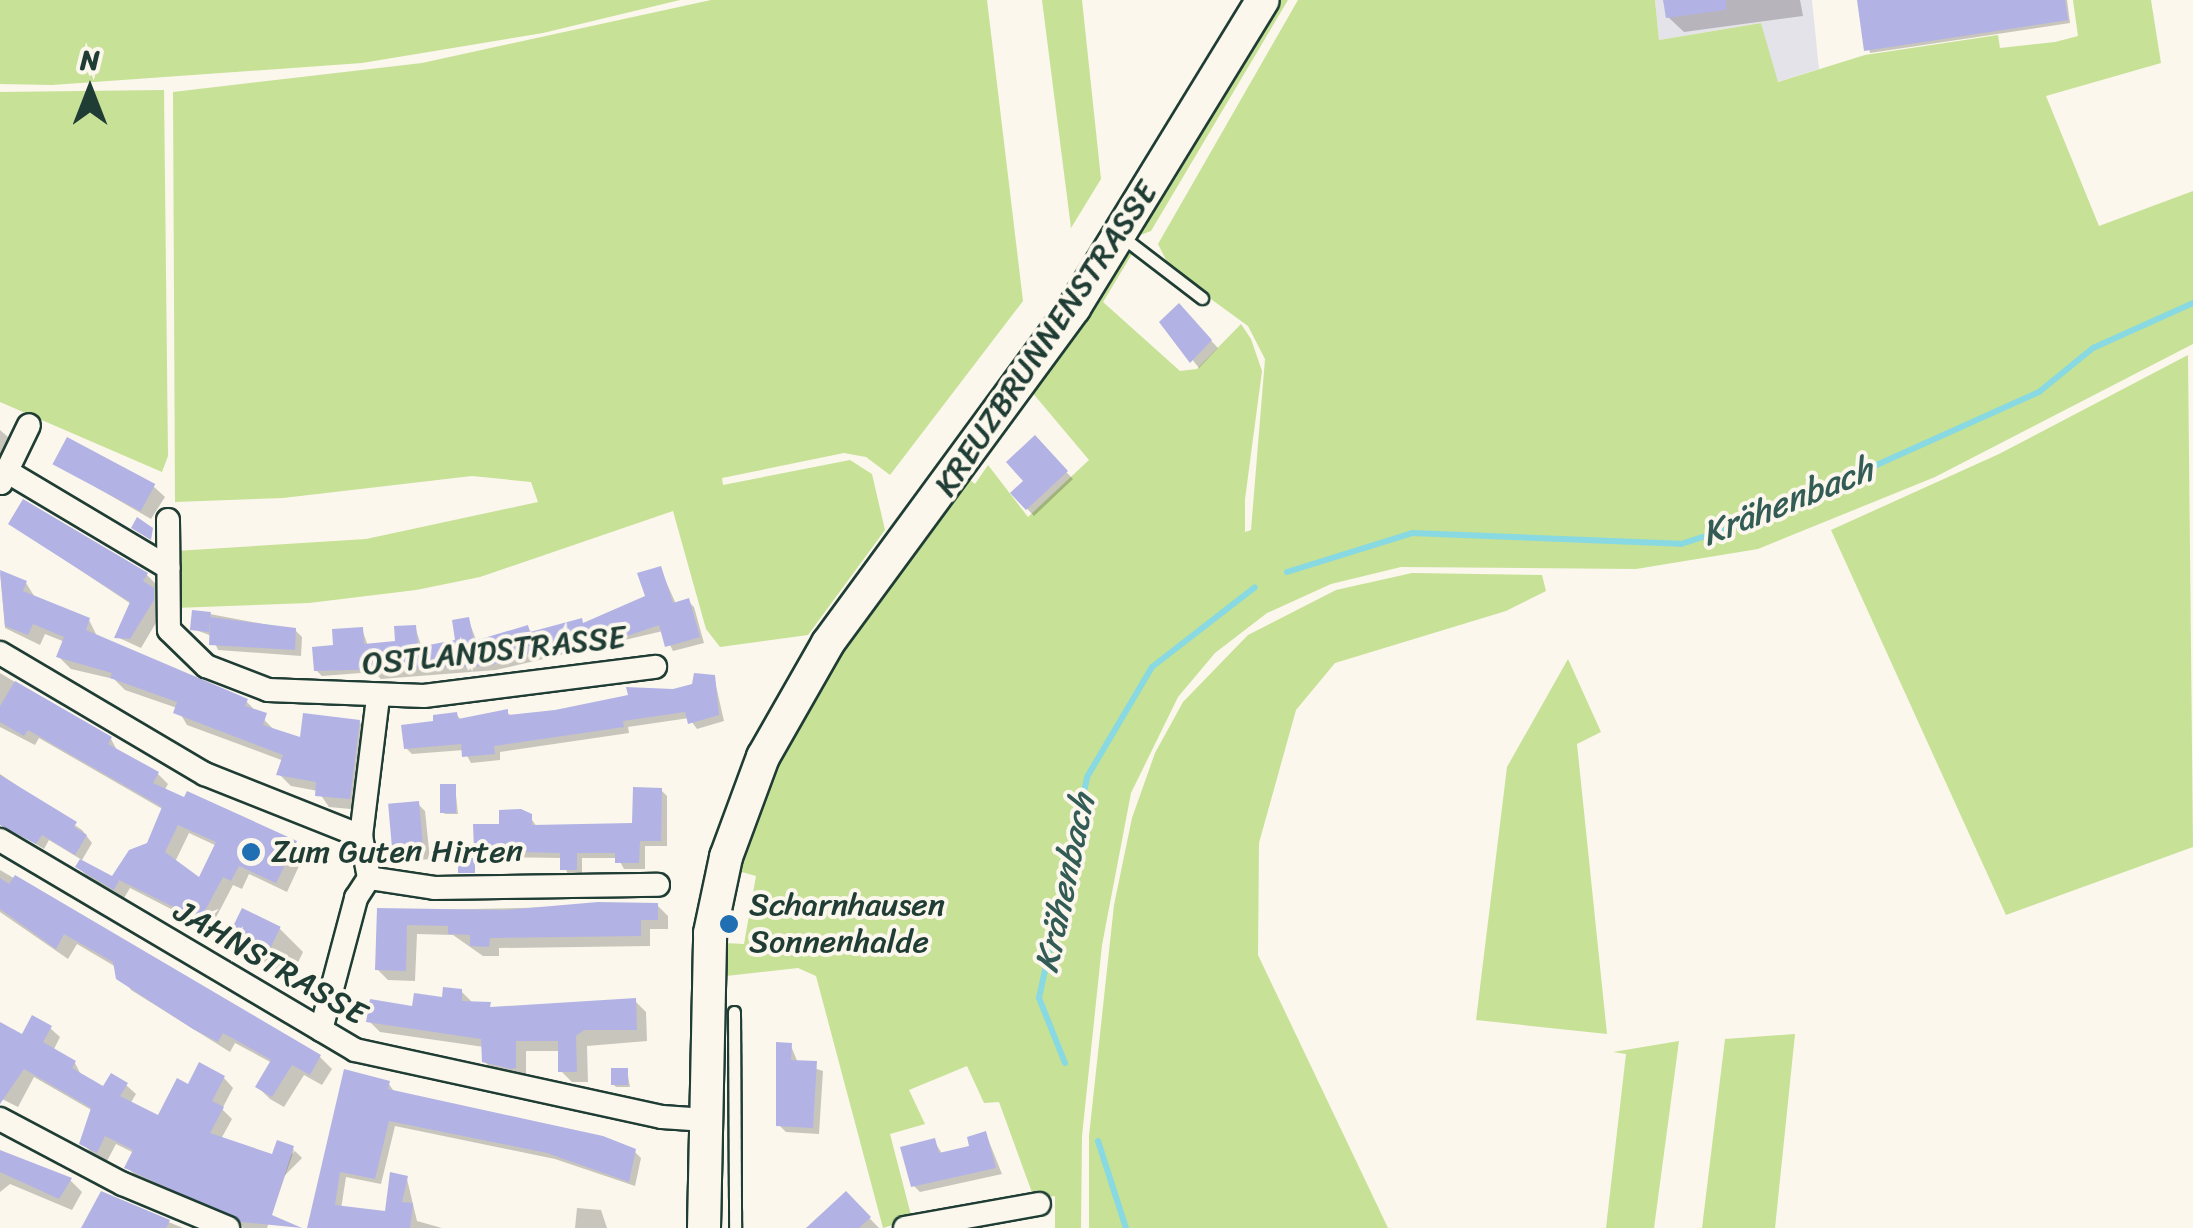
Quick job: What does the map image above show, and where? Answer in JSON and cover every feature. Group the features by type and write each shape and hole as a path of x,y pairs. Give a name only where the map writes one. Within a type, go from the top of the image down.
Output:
{"main road":[{"name":"KREUZBRUNNENSTRASSE","path":"704,1228 705,982 717,892 755,774 813,666 1016,393 1121,236 1263,0"}],"street":[{"path":"29,424 4,478 169,568"},
{"name":"OSTLANDSTRASSE","path":"168,520 168,628 206,666 277,693 378,698 655,667"},
{"path":"0,653 205,774 362,836"},
{"path":"321,1030 356,898 369,878 362,836 378,698"},
{"name":"JAHNSTRASSE","path":"0,840 361,1052 670,1118 706,1120"},
{"path":"369,878 434,888 658,885"},
{"path":"0,1119 137,1191 228,1228"},
{"path":"905,1228 1039,1204"}],"lane":[{"path":"1121,236 1202,298"},
{"path":"734,1012 735,1228"}],"shaded area":[{"path":"1655,0 1812,0 1819,69 1777,82 1761,23 1659,40"}],"green space":[{"path":"0,0 680,0 543,33 362,63 52,85 0,84"},
{"path":"711,0 987,0 1023,301 890,475 866,457 844,453 722,478 723,485 850,460 872,474 885,530 808,635 720,647 706,629 673,511 480,577 416,590 309,603 174,608 176,551 366,539 538,502 531,482 472,476 283,498 175,502 173,92 422,63"},
{"path":"1042,0 1082,0 1101,179 1071,228"},
{"path":"1275,0 1288,0 1151,231 1138,236"},
{"path":"1298,0 1655,0 1659,40 1761,23 1778,82 1865,55 1998,35 2000,48 2055,42 2078,36 2073,0 2151,0 2161,63 2046,96 2099,226 2193,191 2193,344 1935,477 1758,549 1636,569 1401,567 1331,584 1267,613 1215,653 1178,697 1131,793 1102,945 1082,1136 1081,1228 1055,1228 1055,1196 1034,1198 999,1102 984,1103 967,1066 909,1090 925,1124 890,1134 912,1219 883,1228 816,976 798,968 717,977 725,943 744,944 756,876 742,872 737,889 729,887 795,715 966,477 975,484 988,465 1028,517 1089,460 1031,391 1125,253 1132,254 1103,302 1180,371 1197,369 1241,324 1251,339 1262,371 1245,499 1245,532 1251,530 1265,359 1248,326 1171,270 1158,244"},
{"path":"164,90 168,456 162,472 0,402 0,92"},
{"path":"2188,355 2193,847 2006,915 1831,530 1999,454"},
{"path":"1412,573 1542,575 1546,591 1506,611 1335,663 1296,710 1259,843 1258,955 1388,1228 1089,1228 1089,1136 1114,905 1132,818 1155,753 1183,702 1248,635 1336,590"},
{"path":"1568,659 1601,732 1577,744 1607,1034 1476,1020 1507,767"},
{"path":"1795,1034 1775,1228 1702,1228 1725,1039"},
{"path":"1679,1041 1654,1228 1606,1228 1626,1054 1613,1052"}],"building":[{"path":"1663,0 1726,0 1726,10 1666,18"},
{"path":"1857,0 2065,0 2068,20 1864,51"},
{"path":"1179,303 1212,340 1190,363 1159,322"},
{"path":"1035,435 1068,471 1026,510 1010,493 1023,481 1006,462"},
{"path":"67,437 155,484 141,511 52,464"},
{"path":"23,499 148,573 143,581 154,588 154,600 130,639 114,638 130,602 8,524"},
{"path":"137,517 153,528 151,540 131,528"},
{"path":"661,566 673,603 689,598 700,637 665,647 659,625 601,645 543,658 541,650 488,666 314,671 312,647 333,645 332,629 363,627 364,644 395,641 394,626 416,625 418,647 455,640 452,620 469,617 474,641 528,625 530,632 582,618 583,623 645,596 637,573"},
{"path":"0,570 27,581 23,591 90,618 86,630 248,699 245,706 267,713 263,725 300,737 303,713 360,720 350,799 315,796 316,782 276,775 283,755 173,713 177,702 110,678 112,673 56,657 64,637 33,624 28,635 5,626"},
{"path":"192,610 211,612 209,632 190,630"},
{"path":"210,617 296,628 295,650 209,645"},
{"path":"694,673 715,675 719,715 688,724 685,712 623,721 624,727 494,746 495,754 462,757 461,744 404,749 401,725 433,721 433,715 457,712 458,719 508,709 508,715 555,710 628,695 626,687 673,689 692,684"},
{"path":"15,681 112,737 108,744 159,772 153,783 184,797 187,791 297,841 276,883 239,866 231,881 223,877 200,920 119,880 114,890 75,867 80,859 112,876 129,850 147,843 162,807 28,730 24,736 0,722 0,706","holes":["178,825 216,842 199,877 165,852"]},
{"path":"0,775 77,822 74,827 87,835 75,855 42,835 36,844 0,825"},
{"path":"440,784 456,784 456,813 440,813"},
{"path":"633,787 662,788 661,841 640,841 639,863 615,863 615,853 577,853 577,870 560,870 560,853 474,851 473,824 499,824 499,810 521,809 532,814 532,825 632,823"},
{"path":"419,801 424,853 393,856 388,804"},
{"path":"458,858 475,858 475,873 458,873"},
{"path":"15,875 321,1055 310,1075 292,1065 272,1097 255,1087 271,1060 223,1033 218,1042 193,1029 116,979 113,962 64,934 56,949 0,909 0,878 9,884"},
{"path":"598,902 658,903 658,920 641,920 641,936 490,938 489,947 470,946 470,935 448,934 448,926 407,925 406,971 375,970 377,908 505,910"},
{"path":"242,908 281,927 267,955 228,936"},
{"path":"443,987 462,989 462,1001 491,1002 490,1007 636,998 637,1030 584,1030 576,1036 577,1072 558,1072 558,1041 516,1041 516,1068 511,1069 482,1062 481,1039 366,1022 370,999 412,1006 414,993 442,997"},
{"path":"32,1015 52,1026 43,1042 76,1061 72,1068 103,1086 111,1073 128,1083 120,1096 158,1115 177,1078 188,1084 199,1062 225,1076 212,1101 224,1107 210,1133 272,1154 277,1140 294,1146 272,1215 302,1228 241,1222 124,1168 133,1150 105,1136 97,1153 79,1144 91,1108 24,1069 0,1104 0,1022 22,1034"},
{"path":"776,1042 792,1043 791,1060 817,1061 813,1128 776,1126"},
{"path":"611,1068 628,1068 628,1085 611,1085"},
{"path":"344,1069 390,1081 388,1089 603,1136 636,1149 629,1182 547,1153 389,1121 375,1179 340,1172 335,1205 385,1211 390,1172 408,1176 402,1202 413,1203 410,1228 307,1228"},
{"path":"986,1131 996,1168 911,1187 900,1147 935,1138 939,1153 969,1146 967,1137"},
{"path":"0,1150 72,1178 59,1199 0,1172"},
{"path":"101,1191 170,1220 166,1228 81,1228"},
{"path":"846,1191 871,1217 859,1228 806,1228"}],"waterway":[{"name":"Krähenbach","path":"1287,572 1412,533 1681,544 1752,521 2039,392 2093,348 2193,303"},
{"name":"Krähenbach","path":"1065,1063 1039,998 1087,777 1152,667 1255,587"},
{"name":"Krähenbach","path":"1098,1141 1126,1228"}],"place":[{"name":"Zum Guten Hirten","path":"251,852"},
{"name":"Scharnhausen Sonnenhalde","path":"729,924"}]}
